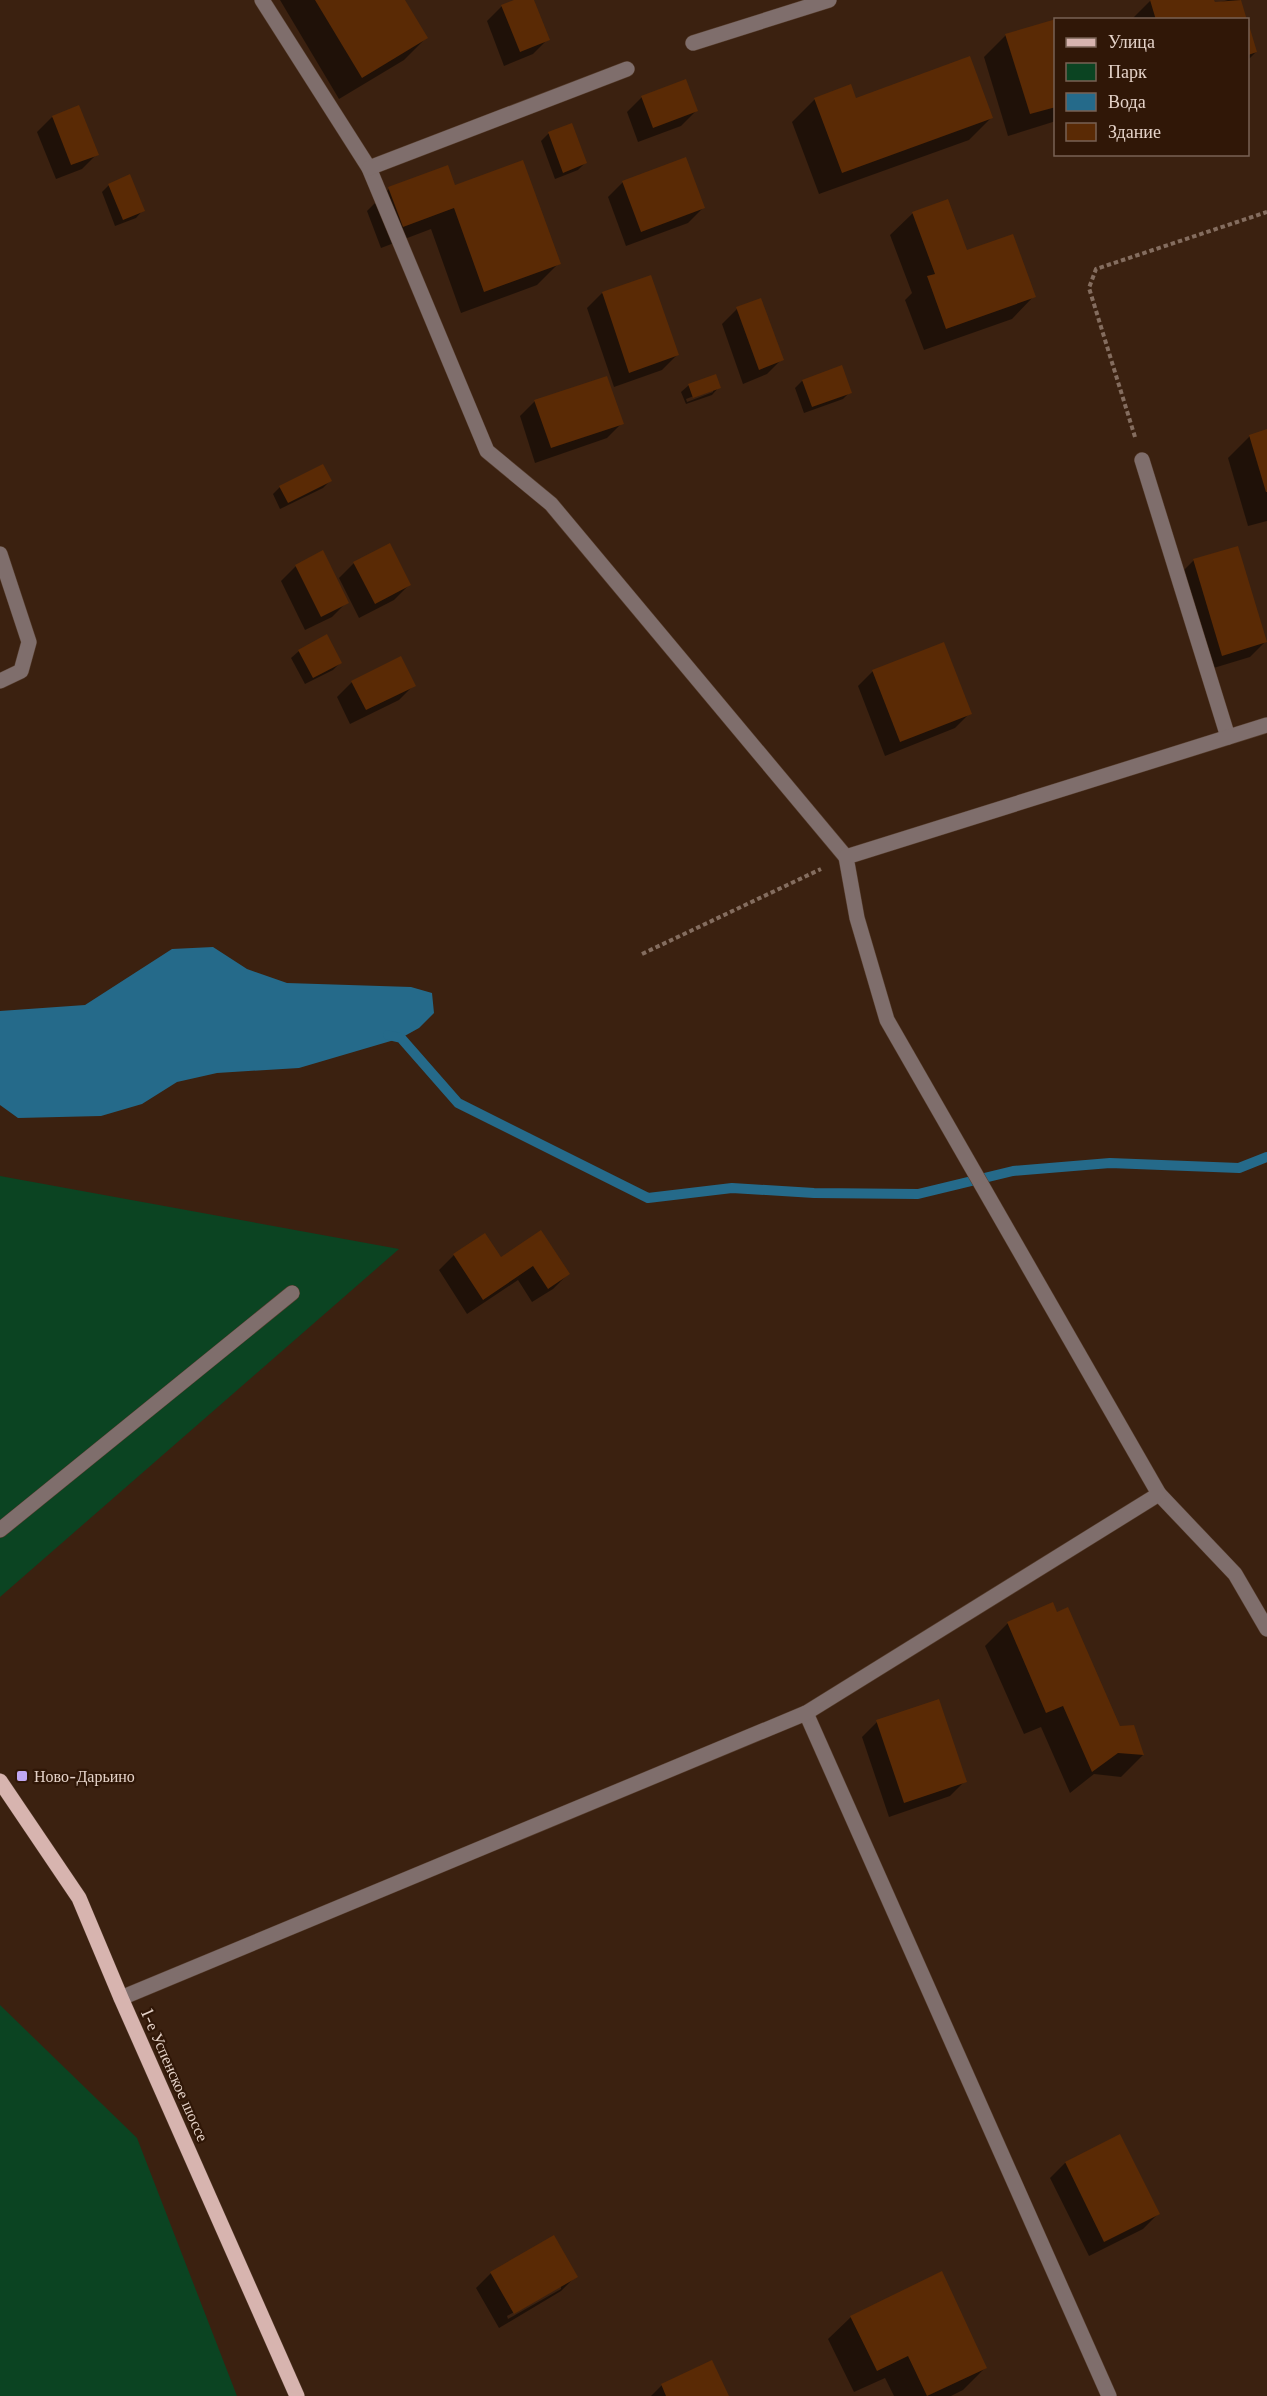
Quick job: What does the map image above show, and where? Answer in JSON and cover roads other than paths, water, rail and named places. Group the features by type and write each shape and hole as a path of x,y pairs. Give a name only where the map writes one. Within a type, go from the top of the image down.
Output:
{"main road":[{"name":"1-е Успенское шоссе","path":"0,1780 79,1898 297,2396"}],"street":[{"path":"262,0 369,168 487,451 551,504 846,857 857,918 887,1020 1159,1494 1235,1574 1267,1629"},
{"path":"693,43 829,0"},
{"path":"369,168 627,69"},
{"path":"1142,460 1228,737"},
{"path":"0,554 29,642 21,671 0,681"},
{"path":"846,857 1267,725"},
{"path":"0,1530 292,1293"},
{"path":"121,1998 806,1713 1159,1494"},
{"path":"806,1713 1109,2396"}],"water":[{"path":"213,947 247,969 287,983 411,987 432,993 434,1013 419,1028 401,1038 299,1068 217,1073 177,1082 142,1104 101,1116 18,1118 0,1105 0,1011 85,1005 172,949"}],"waterway":[{"path":"388,1035 401,1038 458,1103 648,1198 732,1188 814,1193 918,1194 1013,1171 1110,1163 1239,1168 1267,1157"}],"place":[{"name":"Ново-Дарьино","path":"22,1776"}]}
